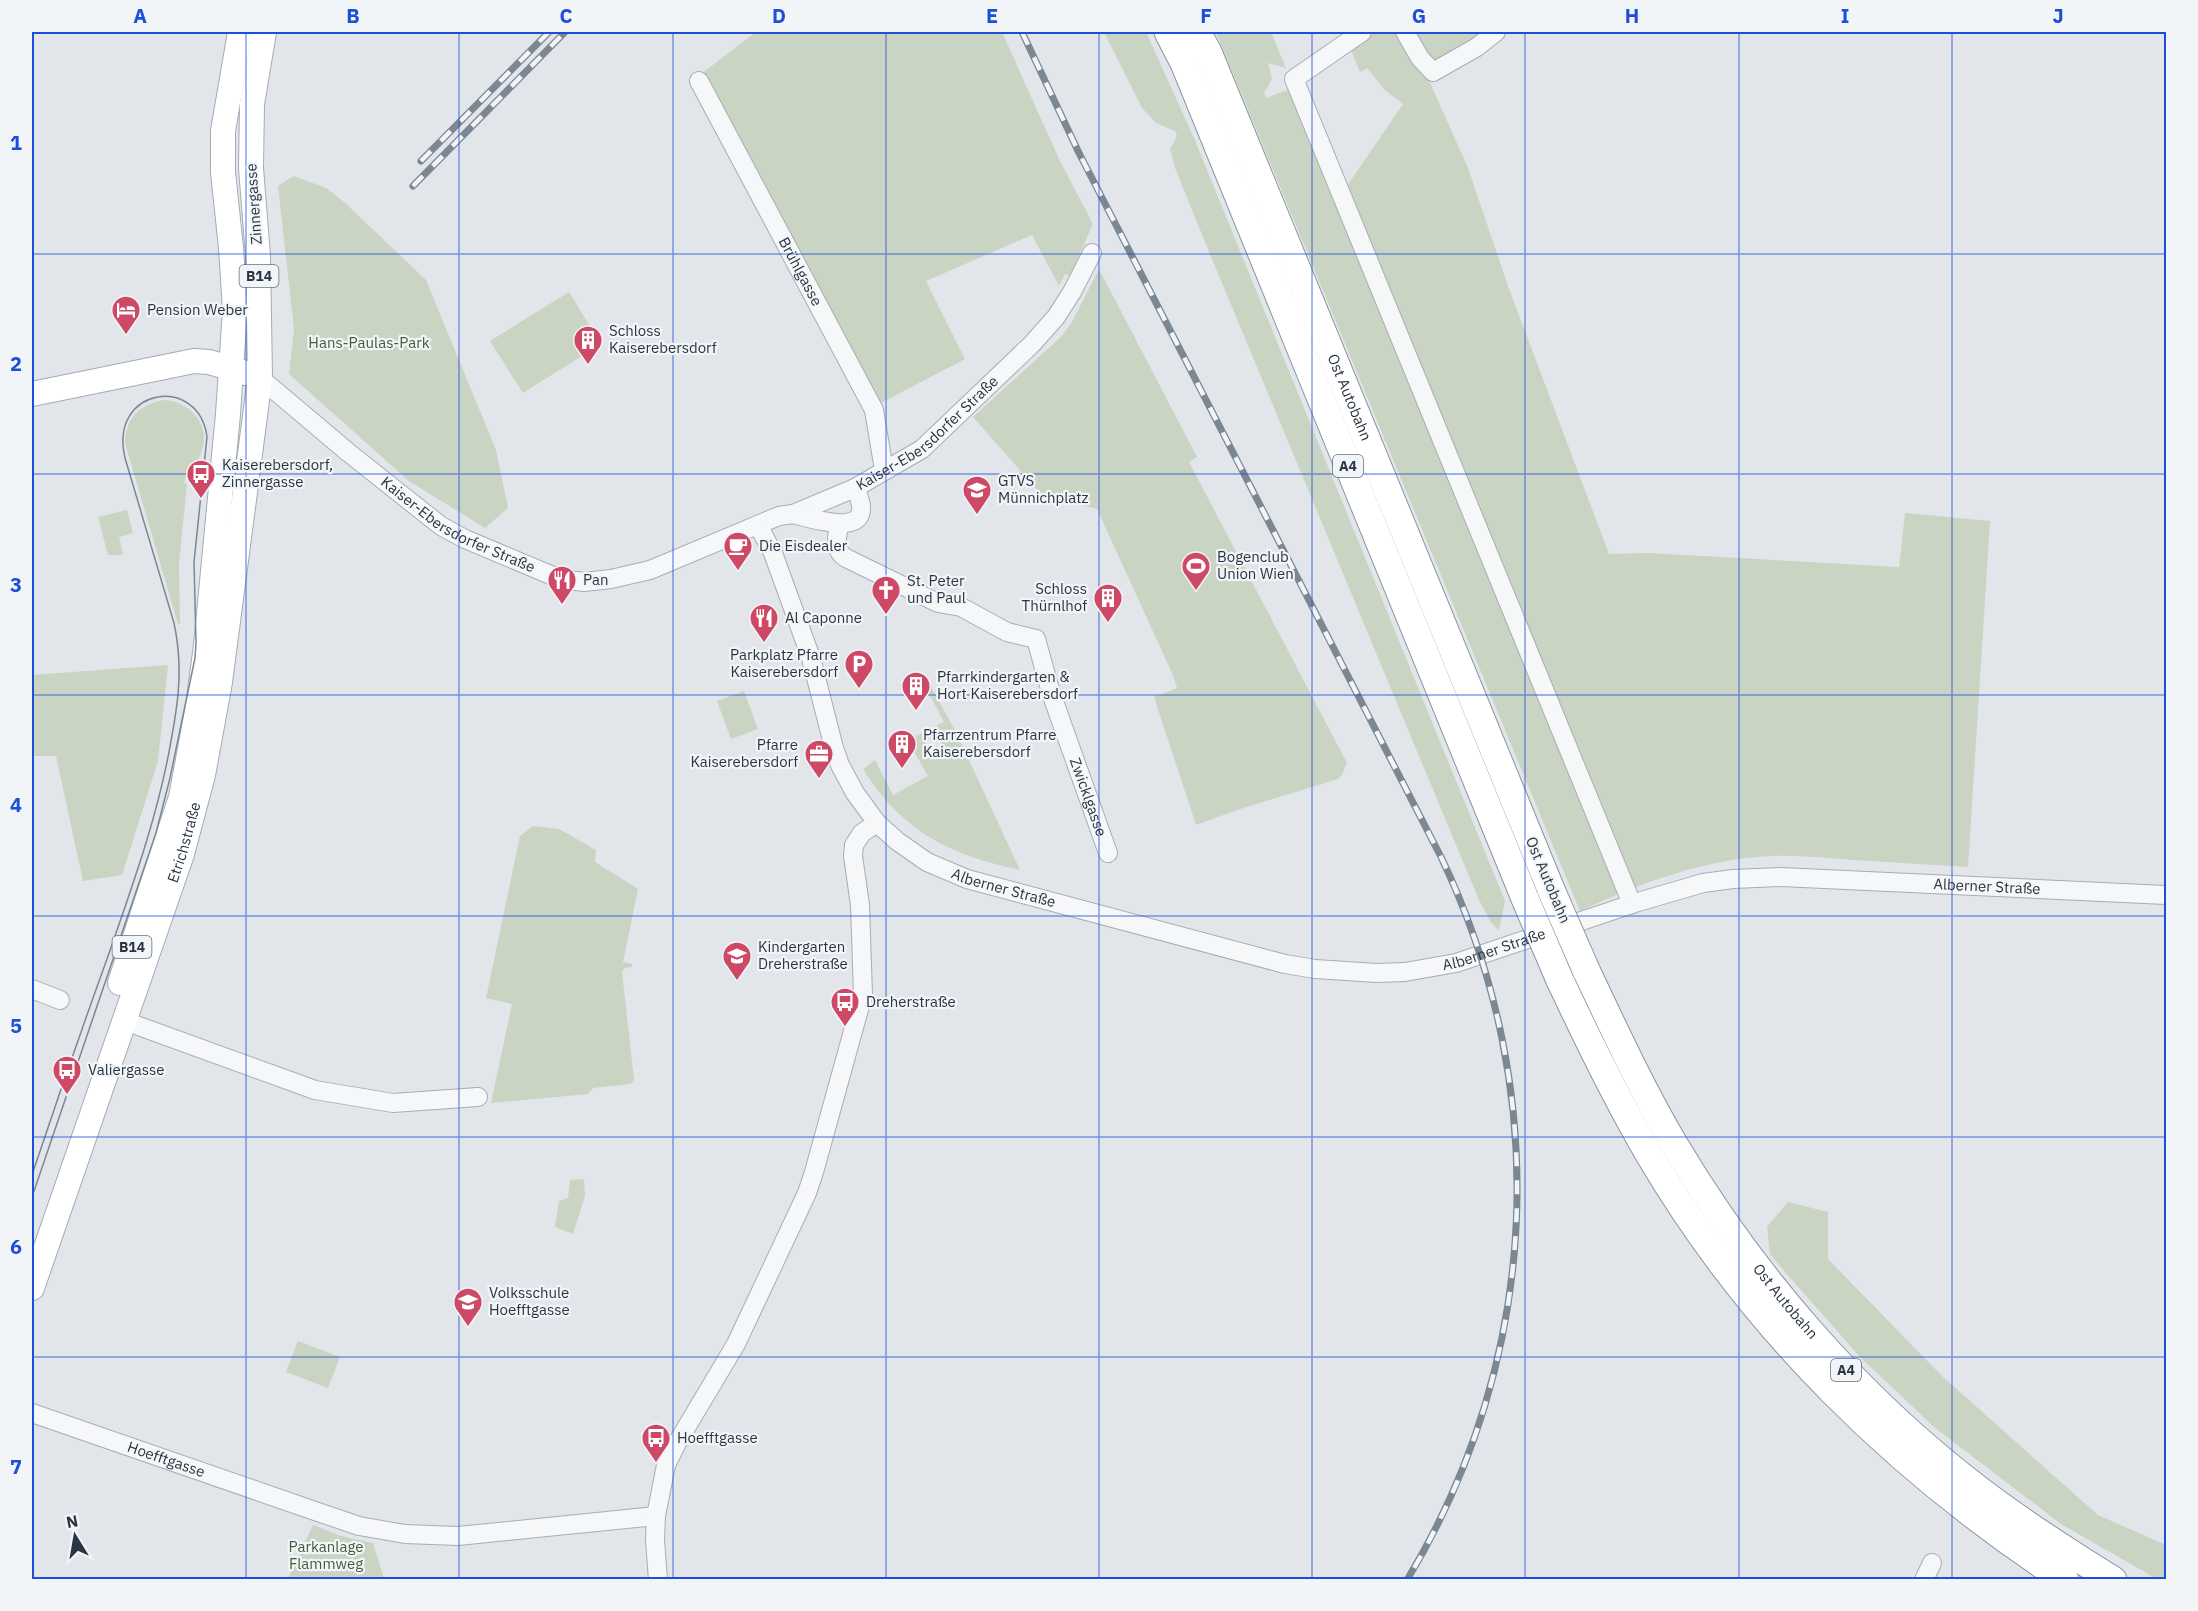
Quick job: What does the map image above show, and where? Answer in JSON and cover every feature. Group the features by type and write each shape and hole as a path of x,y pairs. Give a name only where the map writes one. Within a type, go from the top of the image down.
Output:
{"highway":[{"name":"Ost Autobahn","path":"1168,32 1184,63 1526,901 1605,1075 1650,1157 1705,1240 1787,1342 1840,1400 1898,1455 1972,1515 2017,1549 2065,1580"},
{"name":"Ost Autobahn","path":"1197,32 1217,74 1552,892 1629,1061 1674,1144 1734,1236 1780,1295 1823,1345 1877,1401 1976,1488 2031,1528 2113,1580"}],"main road":[{"name":"Zinnergasse","path":"231,367 235,310 223,131 240,32"},
{"name":"Zinnergasse","path":"260,378 259,266 251,168 252,104 264,32"},
{"name":"Kaiser-Ebersdorfer Straße","path":"32,394 194,361 231,367 260,378"},
{"name":"Etrichstraße","path":"32,1241 110,1016 181,797 198,706 206,645 231,367"},
{"name":"Etrichstraße","path":"32,1288 182,854 203,775 220,682 260,378"}],"street":[{"path":"1362,32 1294,80 1632,904"},
{"path":"1405,32 1420,58 1433,72 1477,47 1496,32"},
{"name":"Brühlgasse","path":"699,81 874,410 884,470"},
{"name":"Kaiser-Ebersdorfer Straße","path":"260,378 441,526 465,539 560,579 584,582 611,579 667,564 779,516 793,514 855,488 922,449 1032,344 1056,317 1092,253"},
{"path":"793,514 839,525 848,524 860,513 860,497 855,488"},
{"path":"658,1580 656,1516 666,1465 736,1344 807,1193 863,995 860,905 853,856 854,845 862,832 877,824 855,793 840,765 802,635 772,553 758,525"},
{"name":"Zwicklgasse","path":"839,525 837,544 840,555 938,603 961,607 1007,632 1036,639 1051,693 1108,853"},
{"name":"Alberner Straße","path":"877,824 927,862 967,879 1285,964 1315,969 1377,973 1405,972 1456,963 1632,904 1703,883 1733,879 1781,877 2166,895"},
{"path":"32,989 60,1000"},
{"path":"125,1022 315,1090 393,1103 478,1097"},
{"name":"Hoefftgasse","path":"32,1413 315,1512 359,1526 405,1534 458,1536 656,1516"}],"green space":[{"path":"756,32 1002,32 1060,161 1093,224 1070,276 1065,274 1059,286 1032,235 926,281 965,359 877,405 701,74"},
{"path":"1104,32 1146,32 1194,138 1505,901 1499,930 1492,924 1479,900 1175,168 1170,149 1177,136 1175,131 1156,123 1142,108"},
{"path":"1216,32 1271,32 1286,68 1268,63 1272,79 1264,93 1266,98 1293,88 1347,186 1403,104 1386,91 1367,68 1360,72 1350,48 1376,32 1490,32 1427,76 1468,168 1508,286 1609,554 1649,553 1899,567 1905,513 1990,521 1968,867 1803,856 1747,858 1673,874 1580,911"},
{"name":"Hans-Paulas-Park","path":"294,176 326,188 344,202 426,280 496,450 508,508 485,528 409,481 289,374 294,329 278,186"},
{"name":"Bogenclub Union Wien","path":"1099,269 1197,457 1189,462 1347,763 1338,779 1196,825 1154,697 1177,688 1097,509 1041,494 973,417 1062,336 1072,322"},
{"path":"569,292 601,344 523,393 490,341"},
{"path":"163,400 188,408 199,421 204,438 199,459 190,477 186,476 184,483 187,484 179,564 180,624 178,624 125,443 128,426 135,414 147,405"},
{"path":"127,510 133,533 119,537 123,555 108,555 98,517"},
{"path":"168,665 158,761 122,875 83,881 56,756 32,756 32,675"},
{"path":"925,676 956,732 1020,870 972,857 931,838 896,811 865,772 864,769 875,760 893,795 928,776 908,741 922,733 926,741 923,752 937,756 942,742 931,739 927,731 944,722 924,684 905,693 903,684"},
{"path":"744,691 758,729 731,739 717,701"},
{"path":"533,826 559,829 596,850 595,862 638,889 623,962 632,964 632,967 625,968 622,972 634,1080 631,1084 593,1088 588,1094 491,1103 512,1004 486,998 520,836"},
{"path":"584,1179 585,1196 573,1234 555,1227 559,1201 568,1198 570,1180"},
{"path":"1788,1202 1828,1212 1828,1259 1942,1376 2098,1515 2166,1545 2166,1579 2157,1579 2061,1524 1934,1427 1860,1357 1770,1254 1767,1227"},
{"path":"298,1341 340,1357 328,1388 286,1372"},
{"name":"Parkanlage Flammweg","path":"313,1525 341,1536 373,1543 384,1579 288,1579"}],"tram line":[{"path":"32,1175 144,851 166,769 174,726 179,682 177,638 125,458 123,434 130,416 141,404 157,397 173,397 188,404 200,417 207,437 194,562 195,658 156,833 32,1197"}],"railway":[{"path":"421,161 549,32"},
{"path":"413,186 565,32"},
{"path":"1022,32 1079,153 1441,857 1477,946 1502,1037 1515,1130 1516,1223 1506,1315 1485,1406 1452,1495 1407,1580"}],"place":[{"name":"Pension Weber","path":"126,336"},
{"name":"Schloss Kaiserebersdorf","path":"588,366"},
{"name":"Kaiserebersdorf, Zinnergasse","path":"201,500"},
{"name":"GTVS Münnichplatz","path":"977,516"},
{"name":"Die Eisdealer","path":"738,572"},
{"name":"Bogenclub Union Wien","path":"1196,592"},
{"name":"Pan","path":"562,606"},
{"name":"St. Peter und Paul","path":"886,616"},
{"name":"Schloss Thürnlhof","path":"1108,624"},
{"name":"Al Caponne","path":"764,644"},
{"name":"Parkplatz Pfarre Kaiserebersdorf","path":"859,690"},
{"name":"Pfarrkindergarten & Hort Kaiserebersdorf","path":"916,712"},
{"name":"Pfarrzentrum Pfarre Kaiserebersdorf","path":"902,770"},
{"name":"Pfarre Kaiserebersdorf","path":"819,780"},
{"name":"Kindergarten Dreherstraße","path":"737,982"},
{"name":"Dreherstraße","path":"845,1028"},
{"name":"Valiergasse","path":"67,1096"},
{"name":"Volksschule Hoefftgasse","path":"468,1328"},
{"name":"Hoefftgasse","path":"656,1464"}]}
